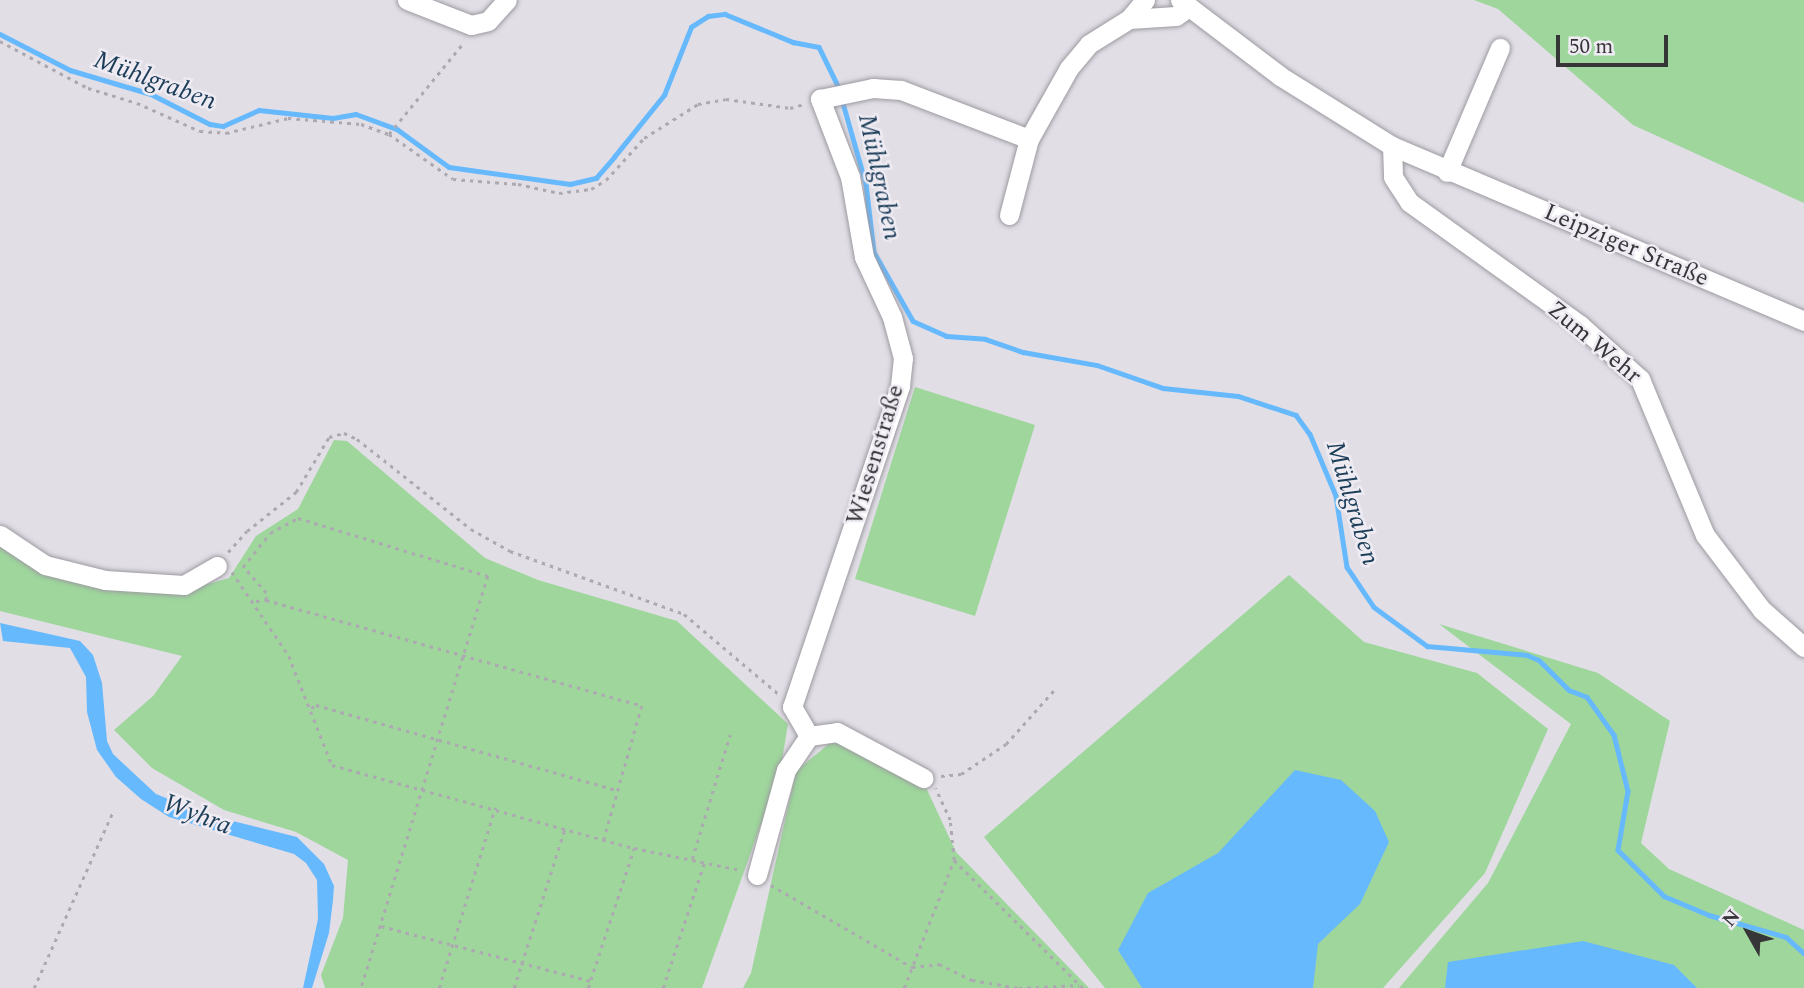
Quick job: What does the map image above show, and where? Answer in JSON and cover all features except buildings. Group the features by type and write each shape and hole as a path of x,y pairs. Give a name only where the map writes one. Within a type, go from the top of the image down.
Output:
{"street":[{"path":"407,0 471,25 488,21 507,0"},
{"path":"1009,215 1029,139 1069,68 1090,44 1129,19 1145,0"},
{"path":"1129,19 1182,5"},
{"name":"Leipziger Straße","path":"1182,5 1280,76 1392,145 1447,172 1804,321"},
{"path":"1447,172 1500,48"},
{"path":"820,99 873,88 901,90 1029,139"},
{"name":"Wiesenstraße","path":"792,707 900,386 903,358 892,317 864,257 850,177 820,99"},
{"name":"Zum Wehr","path":"1392,145 1393,177 1409,202 1580,325 1640,379 1705,535 1762,610 1804,647"},
{"path":"0,535 45,565 105,580 184,584 216,566"},
{"path":"792,707 809,736"},
{"path":"757,875 786,770 809,736 837,732 923,778"}],"path":[{"path":"389,134 444,69 471,25"},
{"path":"0,41 88,88 208,133 288,118 360,124 389,134 453,179 578,192 606,180 643,138 698,104 726,99 790,108 820,99"},
{"path":"792,707 684,614 510,551 471,529 357,439 344,433 329,437 296,492 247,531 216,566 233,572 256,601 289,656 332,765 634,848 757,875 815,914 912,967 939,964 972,980 1019,988 1081,986"},
{"path":"266,600 255,577 243,567 270,533 298,518 488,576 361,988"},
{"path":"256,601 266,600 642,706 604,839"},
{"path":"923,778 961,774 1006,744 1055,688"},
{"path":"311,708 316,705 617,790"},
{"path":"691,860 730,735"},
{"path":"904,988 954,860 950,820 936,789 923,778"},
{"path":"439,988 495,808"},
{"path":"34,988 113,811"},
{"path":"514,988 565,828"},
{"path":"588,988 634,848"},
{"path":"954,860 1081,986"},
{"path":"663,988 704,863"},
{"path":"381,926 590,981"}],"green space":[{"path":"1474,0 1804,0 1804,203 1633,125 1498,9"},
{"path":"915,387 1035,425 975,616 855,579"},
{"path":"334,440 347,441 485,558 538,580 677,621 788,724 780,772 702,988 325,988 321,975 343,918 348,860 296,832 224,810 152,768 114,730 153,696 182,656 0,611 0,537 25,560 191,589 229,578 256,536 298,509"},
{"path":"1289,575 1364,642 1477,673 1548,729 1485,873 1383,988 1105,988 984,837"},
{"path":"1439,624 1598,673 1670,721 1641,843 1669,869 1804,930 1804,988 1399,988 1488,883 1571,724"},
{"path":"836,738 923,781 956,852 1089,988 743,988 751,973 796,771"}],"water":[{"name":"Wyhra","path":"0,623 80,641 93,655 102,683 107,741 113,754 156,794 208,815 297,837 324,864 334,886 333,900 329,933 312,988 303,988 318,919 317,880 306,863 294,854 169,817 141,799 116,777 97,750 87,712 86,677 70,648 3,641"},
{"path":"1295,770 1341,780 1375,811 1389,842 1360,904 1318,944 1313,988 1142,988 1118,950 1148,893 1218,853"},
{"path":"1583,941 1674,965 1697,988 1445,988 1448,962"}],"waterway":[{"name":"Mühlgraben","path":"0,34 70,70 151,94 210,124 223,126 259,110 333,118 356,114 397,129 449,167 570,184 596,178 614,157 664,95 691,27 708,16 725,14 793,42 819,47 838,86"},
{"name":"Mühlgraben","path":"843,103 866,184 874,252 913,321 946,336 985,339 1023,352 1097,365 1163,388 1238,396 1296,415 1310,434 1336,496 1347,567 1374,607 1427,646 1527,655 1539,660 1569,690 1587,697 1614,735 1628,791 1618,850 1664,896 1709,915 1786,937 1804,953"}]}
